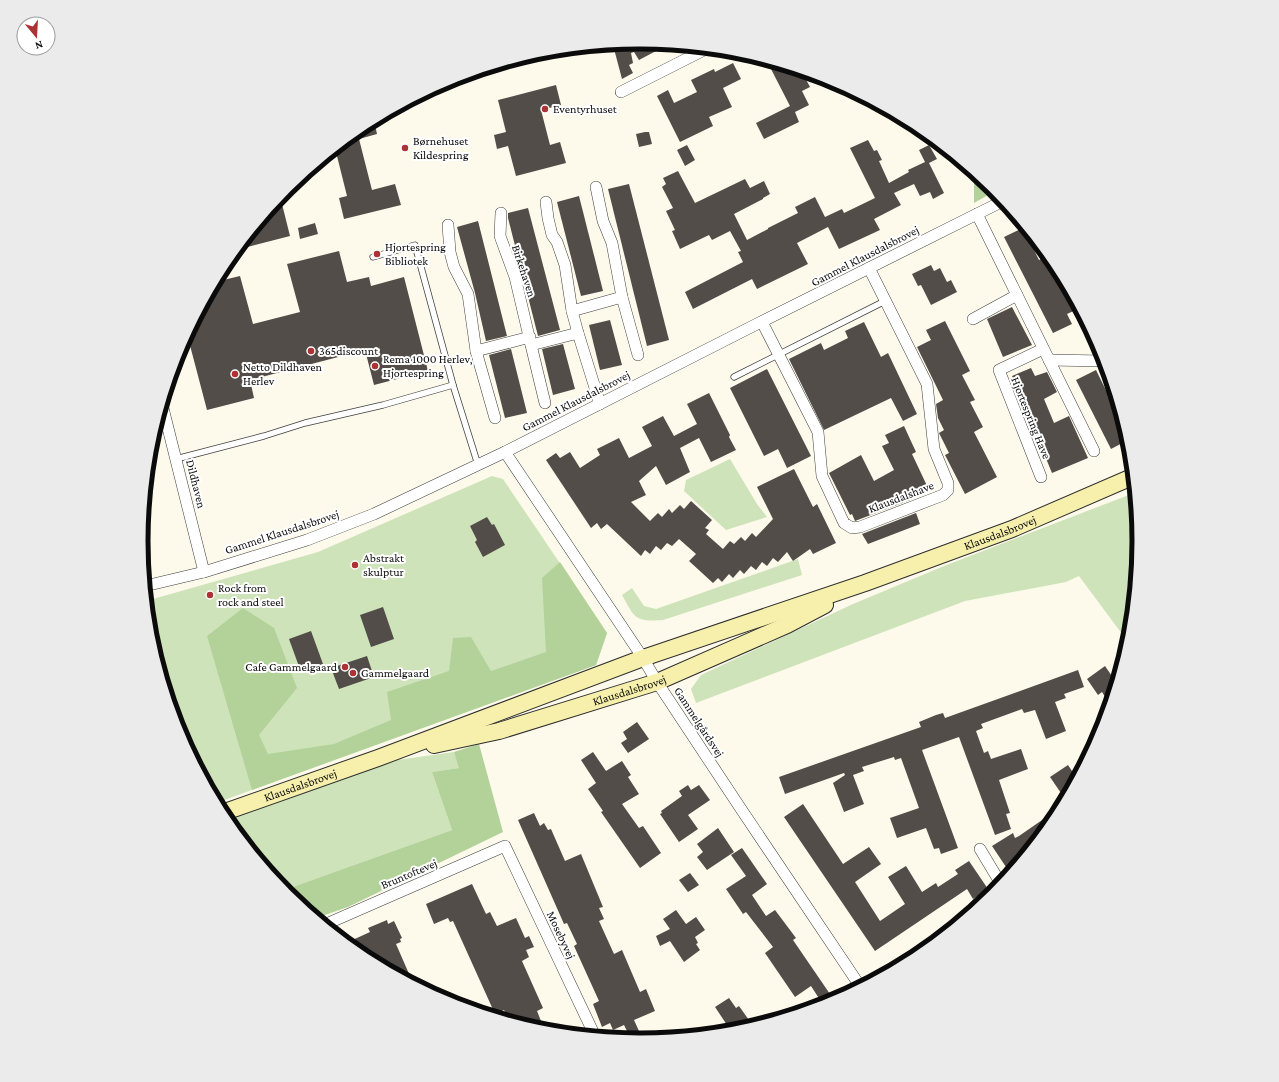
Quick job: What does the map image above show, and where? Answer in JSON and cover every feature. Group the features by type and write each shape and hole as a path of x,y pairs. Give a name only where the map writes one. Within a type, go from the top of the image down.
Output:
{"street":[{"path":"621,92 699,53"},
{"path":"596,187 603,222 612,243 622,297 638,355"},
{"path":"546,202 552,235 557,242 565,265 572,311 600,404"},
{"name":"Gammel Klausdalsbrovej","path":"150,585 204,572 307,540 374,514 505,452 997,204"},
{"name":"Birkehaven","path":"501,213 500,236 515,277 545,403"},
{"path":"977,214 1094,451"},
{"path":"448,225 450,252 454,267 468,294 476,351 495,418"},
{"name":"Klausdalshave","path":"762,322 818,432 822,476 844,523 852,528 860,527 943,495 948,490 948,482 934,449 927,384 869,268"},
{"path":"973,319 1017,295"},
{"path":"572,311 622,297"},
{"path":"476,351 578,333"},
{"name":"Hjortespring Have","path":"1040,477 999,370 1044,349"},
{"path":"1049,360 1097,361"},
{"name":"Dildhaven","path":"164,415 204,572"},
{"name":"Gammelgårdsvej","path":"505,452 857,982"},
{"name":"Klausdalsbrovej","path":"228,811 378,758 643,658 865,583 1012,530 1127,479"},
{"name":"Klausdalsbrovej","path":"378,758 499,731 657,682 787,625 865,583"},
{"name":"Bruntoftevej","path":"329,923 505,846"},
{"name":"Mosebyvej","path":"505,846 592,1031"},
{"path":"980,849 997,878"}],"lane":[{"path":"373,257 415,245 453,385 478,465"},
{"path":"734,377 885,301"},
{"path":"176,459 264,436 305,423 383,405 453,385"}],"green space":[{"path":"976,182 989,195 974,203 974,183"},
{"path":"730,459 757,504 767,517 726,530 684,491 686,480"},
{"path":"492,476 503,479 607,633 596,665 222,801 198,759 174,699 164,668 157,637 151,599 318,552"},
{"path":"1129,495 1132,541 1127,605 1122,634 1079,576 1066,582 965,601 696,703 691,689 701,675 853,604 944,566"},
{"path":"798,559 802,575 663,620 646,620 636,617 622,595 632,588 644,606 656,609"},
{"path":"560,562 607,633 596,665 252,790 207,636 243,608 274,628 297,688 259,735 268,754 334,744 391,720 387,692 449,671 453,638 471,637 491,671 546,652 542,578"},
{"path":"479,744 503,832 348,907 321,916 291,888 452,830 432,772 459,768 454,752"},
{"path":"454,752 460,768 432,772 452,830 291,888 249,841 232,817 390,761"}],"building":[{"path":"655,49 656,51 639,60 634,52 631,53 633,63 629,65 633,73 622,79 614,50"},
{"path":"733,63 741,79 723,88 732,107 709,117 713,126 680,142 657,96 668,90 674,103 697,92 691,80 714,69 715,72"},
{"path":"773,68 793,73 794,76 797,75 805,78 810,87 802,91 809,105 795,112 799,122 764,139 756,123 790,106 771,69"},
{"path":"556,85 561,105 541,110 550,145 560,142 566,163 516,176 508,146 497,149 494,135 506,132 498,100"},
{"path":"375,126 377,134 359,139 372,190 395,184 401,205 344,219 339,198 347,196 336,154"},
{"path":"649,132 652,144 639,147 636,134"},
{"path":"868,140 874,151 877,150 882,160 879,161 889,183 909,172 908,170 925,162 919,150 929,145 937,159 929,163 944,193 933,199 930,192 920,196 914,184 894,193 901,205 874,219 880,230 839,249 828,227 797,243 808,264 757,289 752,279 693,309 685,292 743,262 738,252 741,251 730,231 712,240 709,235 680,249 672,231 675,230 666,211 673,208 662,187 666,184 663,178 678,171 695,203 745,179 750,188 764,181 770,194 734,214 747,240 798,213 795,207 815,197 825,217 842,209 844,213 875,198 850,148"},
{"path":"687,145 695,160 685,166 677,150"},
{"path":"629,184 669,340 647,346 608,189"},
{"path":"579,196 603,291 581,296 557,202"},
{"path":"282,204 290,236 244,248"},
{"path":"528,208 560,330 538,336 508,218 508,213"},
{"path":"478,221 507,336 486,341 457,227"},
{"path":"315,223 318,234 300,239 298,228"},
{"path":"1020,229 1029,240 1039,260 1042,258 1049,268 1074,311 1067,314 1072,324 1053,333 1004,237"},
{"path":"339,251 347,282 369,277 371,286 404,277 428,371 374,385 365,350 250,380 254,398 207,410 189,343 213,295 222,280 240,276 253,324 300,312 287,264"},
{"path":"931,265 934,271 940,268 947,282 951,280 957,292 931,305 921,285 918,286 912,274"},
{"path":"1012,307 1032,345 1003,357 987,319"},
{"path":"610,320 622,365 600,370 589,325"},
{"path":"945,321 970,371 962,375 975,400 970,402 983,427 974,432 997,477 965,494 945,455 949,453 939,433 944,430 938,418 936,404 943,400 917,347 931,340 926,330"},
{"path":"864,322 881,357 888,353 917,414 903,421 891,398 824,430 789,359 821,343 824,350 848,338 845,331"},
{"path":"563,344 575,389 553,395 542,349"},
{"path":"511,349 527,413 505,418 489,355"},
{"path":"1031,368 1035,376 1047,372 1057,392 1044,399 1054,423 1069,416 1088,458 1052,473 1012,376"},
{"path":"767,369 811,456 787,468 778,449 764,456 730,388"},
{"path":"1096,370 1110,398 1122,443 1111,449 1076,380"},
{"path":"709,393 736,450 711,462 699,438 680,448 690,472 666,485 656,466 639,481 646,495 631,502 650,521 658,513 662,517 669,509 672,513 680,505 684,509 691,501 712,520 705,528 709,530 706,534 723,549 730,541 734,544 741,537 745,541 752,533 756,537 773,519 757,487 794,469 813,507 817,504 836,543 813,554 810,549 793,561 787,552 778,562 773,558 767,566 762,562 756,570 751,566 744,574 740,570 733,578 729,574 722,582 718,578 713,583 689,561 696,554 679,539 672,546 667,543 661,550 656,546 650,554 645,550 641,556 607,524 601,529 597,523 591,528 546,460 556,453 560,458 570,452 580,468 600,455 597,449 619,438 629,458 652,446 642,427 663,416 674,436 697,424 687,404"},
{"path":"904,426 916,452 912,454 929,490 910,500 855,521 852,514 850,515 829,473 861,455 874,481 894,470 882,446 889,443 885,435"},
{"path":"916,513 920,524 868,544 862,534"},
{"path":"487,517 492,525 494,524 505,545 483,557 475,542 477,540 470,526"},
{"path":"383,607 394,639 371,647 360,615"},
{"path":"311,631 323,664 301,672 289,639"},
{"name":"Gammelgaard","path":"367,656 374,677 339,689 331,668"},
{"path":"1105,666 1112,677 1105,697 1102,692 1098,695 1087,679"},
{"path":"1078,670 1084,687 1064,694 1066,698 1055,702 1066,731 1046,739 1035,710 1024,713 1022,709 981,724 983,728 976,731 984,753 988,751 991,759 1021,749 1028,769 999,780 1010,813 1006,814 1011,829 995,835 959,737 922,750 958,848 941,854 939,848 934,849 926,828 897,838 890,818 919,808 901,758 895,760 894,757 862,767 864,771 853,775 864,804 844,812 833,783 845,775 844,773 785,794 779,777 921,727 919,722 936,715 943,713 945,718"},
{"path":"637,722 649,739 628,753 621,743 627,739 623,732"},
{"path":"593,752 606,771 622,761 631,775 628,777 639,794 622,804 639,828 643,826 661,853 640,868 601,812 603,811 588,789 596,783 581,760"},
{"path":"1068,765 1073,773 1062,794 1050,777"},
{"path":"688,785 691,790 699,785 710,800 688,815 698,829 679,842 660,814 662,813 661,811 682,796 679,791"},
{"path":"803,804 843,864 869,847 881,864 855,882 880,921 905,904 888,877 906,866 922,892 936,883 938,887 958,874 955,870 969,861 988,888 973,899 967,889 875,951 784,817"},
{"path":"534,813 540,826 544,823 548,830 551,829 565,861 581,854 603,907 599,908 604,919 599,921 614,954 622,950 640,992 646,989 655,1011 634,1020 640,1033 628,1033 624,1025 613,1030 610,1023 602,1027 593,1004 599,1001 574,946 577,944 567,923 564,924 518,820"},
{"path":"1047,816 1030,841 1006,868 992,846 1013,833 1015,838"},
{"path":"718,828 734,852 707,870 697,857 703,852 697,844"},
{"path":"742,848 767,884 752,895 766,916 775,910 796,938 793,940 830,995 819,999 811,986 795,997 765,953 773,947 746,912 743,914 726,889 746,876 731,855"},
{"path":"690,873 699,885 688,892 679,880"},
{"path":"472,884 486,914 490,912 497,926 516,918 525,938 529,936 534,947 526,950 529,957 522,961 543,1008 537,1011 542,1024 506,1014 504,1010 499,1012 493,1011 453,921 450,922 448,918 434,924 426,904"},
{"path":"676,910 686,924 696,917 705,930 695,937 698,943 696,944 700,950 684,962 670,941 660,946 656,936 670,929 663,919"},
{"path":"387,920 388,924 394,921 402,938 400,939 401,942 396,944 410,976 393,967 352,940 370,932 368,928"},
{"path":"729,998 736,1008 739,1006 749,1020 727,1025 715,1007"}],"place":[{"name":"Eventyrhuset","path":"545,109"},
{"name":"Børnehuset Kildespring","path":"405,148"},
{"name":"Hjortespring Bibliotek","path":"377,254"},
{"name":"365discount","path":"311,351"},
{"name":"Rema 1000 Herlev, Hjortespring","path":"375,366"},
{"name":"Netto Dildhaven Herlev","path":"235,374"},
{"name":"Abstrakt skulptur","path":"355,565"},
{"name":"Rock from rock and steel","path":"210,595"},
{"name":"Cafe Gammelgaard","path":"345,667"},
{"name":"Gammelgaard","path":"353,673"}]}
